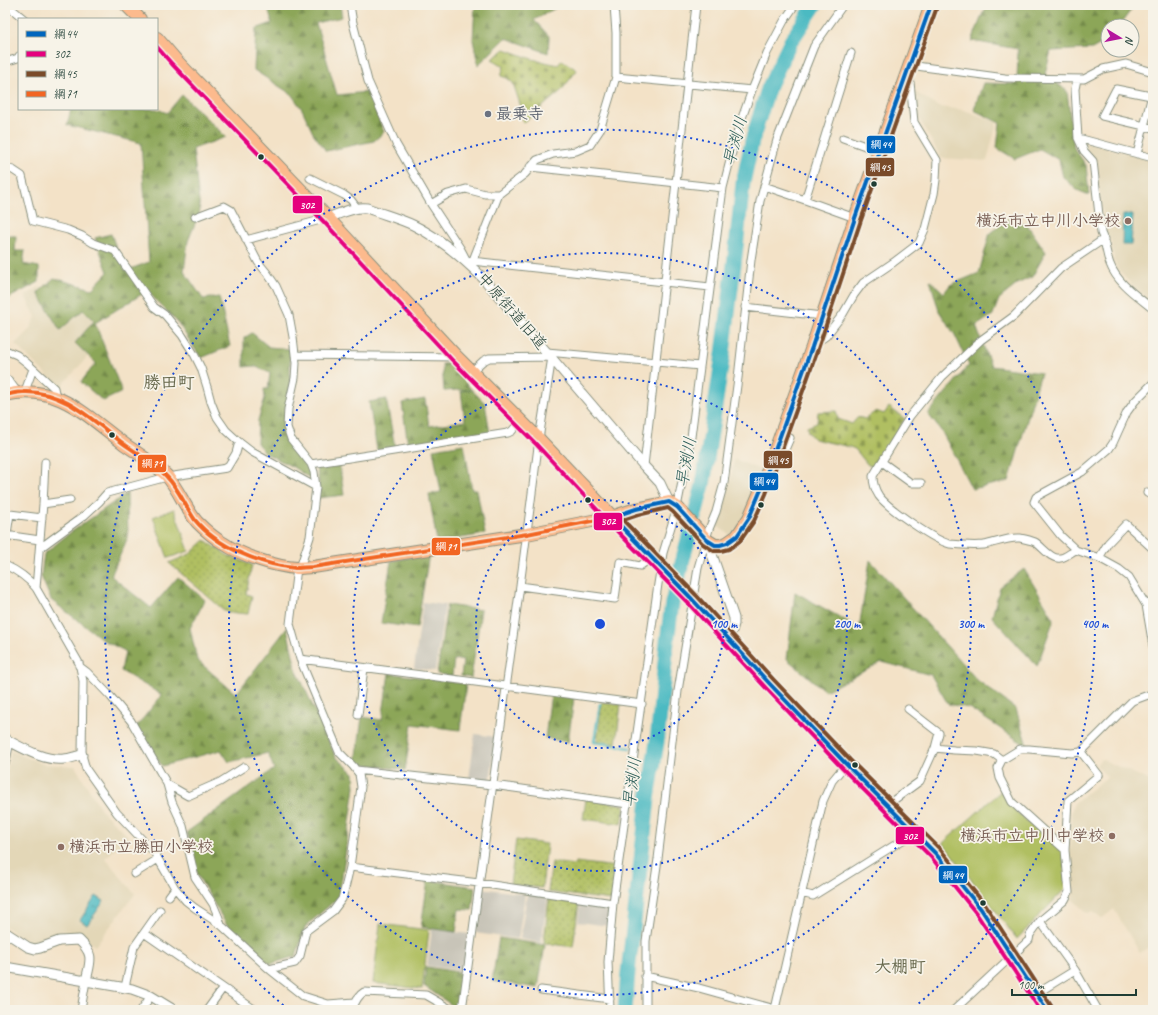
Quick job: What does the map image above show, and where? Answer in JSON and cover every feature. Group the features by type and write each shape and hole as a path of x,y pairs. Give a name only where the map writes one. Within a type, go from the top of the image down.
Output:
{"main road":[{"path":"126,5 139,18"},
{"path":"15,393 36,392 65,400 167,476 197,521 223,544 261,560 286,566 299,568 527,534 612,517 636,509 676,507 705,538 715,545 727,543 737,536 749,518 770,463 931,5"},
{"path":"158,39 176,60 328,218 457,357 539,439 846,764 935,853 981,909 1047,1010"}],"street":[{"path":"7,5 23,18"},
{"path":"350,5 353,23 368,81 396,144 431,204 470,263"},
{"path":"470,263 499,194 525,174 537,160 553,154 576,151 590,145 600,130 616,77 616,33 614,5"},
{"path":"644,466 696,5"},
{"path":"610,1010 608,962 613,903 663,552 676,507 691,437 724,188 738,129 752,90 767,53 784,21 796,5"},
{"path":"646,1010 646,941 658,859 678,691 698,568 705,538 716,512 724,483 738,378 751,260 760,201 777,140 814,46 843,5"},
{"path":"805,200 851,53"},
{"path":"5,62 18,58"},
{"path":"812,345 826,336 863,283 919,243 925,229 934,194 937,160 914,122 908,68 1005,78 1042,79 1084,79 1103,70 1126,64 1153,72"},
{"path":"616,77 752,90"},
{"path":"1077,79 1074,89 1078,138 1084,151 1093,161 1101,233 1110,263 1116,275 1131,292 1153,309"},
{"path":"1137,154 1143,126 1152,94 1116,89 1102,116 1143,126 1153,128"},
{"path":"843,138 879,151"},
{"path":"1078,138 1153,158"},
{"path":"530,167 724,188"},
{"path":"5,168 13,170 22,176 34,221 68,230 93,243 115,251 154,307 165,315 182,335 194,354 201,368 217,417 226,430 239,442 266,460 316,487"},
{"path":"246,240 328,218 357,208 351,200 344,195 310,178"},
{"path":"764,186 855,218"},
{"path":"431,204 448,194 466,189 485,194 499,194"},
{"path":"195,217 224,206 231,210 258,262 276,286 289,316 296,363 295,378 288,409 287,427 291,439 311,464 314,472 316,487 310,536 299,568 290,624 300,659 339,752 354,766 359,774 361,787 350,867 342,899 333,911 306,931 300,956 295,963 269,969"},
{"name":"中原街道旧道","path":"357,208 367,208 413,226 435,238 470,263 660,483 676,507"},
{"path":"1076,550 1060,558 1054,558 1034,542 1018,538 983,545 942,542 923,531 893,509 880,496 873,482 874,476 910,416 942,377 981,340 1014,316 1061,268 1104,239"},
{"path":"470,263 710,287"},
{"path":"745,307 822,316"},
{"path":"5,350 17,354 34,369 54,388 56,397"},
{"path":"472,371 483,361 489,358 550,354 700,366"},
{"path":"462,1010 550,354"},
{"path":"295,355 457,357"},
{"path":"5,379 8,381 15,393 26,385 34,369"},
{"path":"1153,384 1135,401 1127,412 1114,444 1109,449 1082,472 1036,497 1034,502 1061,536 1076,550 1099,558 1119,569 1129,577 1146,605 1153,646"},
{"path":"311,464 508,433 512,431 520,421"},
{"path":"770,463 780,461 790,438"},
{"path":"40,548 85,515 107,493 167,476 227,468 233,458 239,442"},
{"path":"36,588 45,462"},
{"path":"882,462 911,484 921,483"},
{"path":"43,504 70,500"},
{"path":"5,541 10,514 42,518"},
{"path":"1099,558 1108,543 1126,524 1153,549"},
{"path":"5,541 12,536 40,540"},
{"path":"705,538 734,618 734,624 729,640"},
{"path":"520,586 615,599 620,562 640,566 654,560"},
{"path":"5,565 18,571 30,580 36,588 79,666 83,681 82,755 86,769 117,813 154,852 175,888 186,901 221,925 269,969 303,996 328,1004 355,1002"},
{"path":"1146,605 1153,600"},
{"path":"300,659 642,704"},
{"path":"79,666 87,672 111,697 131,721 167,784 172,802 183,826 196,877 213,904 221,925"},
{"path":"358,715 364,668"},
{"path":"1065,850 1012,802 1000,778 998,768 1002,760 1020,750 1029,749 1072,753 1081,752 1132,701 1150,695 1153,687"},
{"path":"887,805 920,781 935,748 939,733 908,709"},
{"path":"5,761 7,740 38,755 52,759 64,759 82,755"},
{"path":"935,748 983,752 994,754 1002,760"},
{"path":"954,1010 1029,940 1030,934 1040,921 1065,900 1069,892 1065,850 1068,801 1099,775 1081,752"},
{"path":"645,976 699,988 775,1009 823,801 832,782 846,764"},
{"path":"167,784 188,796 220,782 244,767"},
{"path":"356,770 493,785 628,804"},
{"path":"801,893 814,896 914,833"},
{"path":"134,874 158,858"},
{"path":"350,867 479,883 613,903"},
{"path":"169,896 175,888"},
{"path":"124,987 134,947 160,910"},
{"path":"1040,921 1075,970 1098,1010"},
{"path":"5,932 28,948 40,948 59,941 79,940 85,945 89,952 90,958 81,1010"},
{"path":"144,933 255,1010"},
{"path":"5,967 132,989 151,996 174,1010"},
{"path":"1036,994 1075,970"},
{"path":"207,1010 223,988"},
{"path":"541,990 610,999"},
{"path":"352,1010 355,1002 364,992 426,995 452,1010"},
{"path":"141,1010 151,996"}],"shaded area":[{"path":"915,92 939,107 964,110 997,122 987,161 941,158 918,117"},
{"name":"横浜市立中川小学校","path":"1084,142 1153,160 1153,302 1132,285 1117,269 1111,241 1102,226 1103,216 1096,160"},
{"path":"39,287 66,309 83,310 94,322 75,342 88,356 60,388 15,344 29,330 36,317 25,296"},
{"path":"734,459 763,471 739,526 730,535 714,524 720,513 730,485"},
{"path":"423,602 445,605 435,671 414,668"},
{"path":"475,734 496,737 490,782 469,779"},
{"name":"横浜市立勝田小学校","path":"11,751 43,764 75,766 102,811 129,837 105,858 135,894 95,946 84,937 63,931 51,938 34,942 14,933 5,926 5,780"},
{"name":"横浜市立中川中学校","path":"1101,759 1153,782 1153,944 1140,953 1114,909 1101,919 1099,915 1092,912 1087,913 1072,899 1074,890 1070,860 1071,812 1074,803 1107,777 1096,765"},
{"path":"481,888 525,894 518,939 475,933"},
{"path":"527,894 548,897 541,943 520,939"},
{"path":"580,901 612,905 609,926 578,922"},
{"path":"432,929 469,934 464,971 427,966"}],"green space":[{"path":"267,5 340,5 342,17 316,23 337,95 368,92 384,132 374,141 326,151 313,133 302,109 291,94 254,70 256,29 272,23"},
{"path":"475,5 561,5 534,20 549,36 548,53 506,38 478,65 473,40"},
{"path":"988,5 1132,5 1131,10 1125,18 1100,18 1100,44 1092,49 1051,51 1045,74 1067,91 1074,148 1086,165 1089,195 1077,190 1063,177 1059,160 1040,149 1015,159 997,148 1000,123 974,110 983,83 1017,84 1018,49 972,41 983,13"},
{"path":"505,49 532,59 558,65 562,60 577,70 561,91 523,123 521,107 513,83 507,78 501,76 504,66 492,59"},
{"path":"182,95 226,137 193,149 200,211 188,241 184,271 203,299 219,297 230,346 201,358 178,323 147,291 95,323 122,392 103,401 81,382 96,363 75,343 94,321 83,310 60,330 38,293 54,278 92,289 108,272 95,238 111,234 125,271 149,262 141,143 67,125 71,110 158,109 167,113"},
{"path":"1009,218 1028,226 1046,252 1032,277 1019,283 999,299 993,315 976,326 991,366 1041,373 1009,481 972,489 942,432 928,414 969,365 955,335 939,311 930,280 944,293 950,285 979,273 990,233"},
{"path":"5,236 16,236 15,251 25,251 23,264 39,267 39,282 9,298 7,285 5,285"},
{"path":"252,333 269,347 290,349 290,387 285,411 284,432 291,446 309,468 312,480 293,467 265,453 257,443 258,420 265,398 264,389 268,389 270,373 254,366 244,367 244,338"},
{"path":"449,363 471,389 444,391 442,364"},
{"path":"472,390 485,403 490,433 408,445 402,403 425,399 429,426 465,421 461,391"},
{"path":"386,399 395,447 377,450 369,402"},
{"path":"889,407 905,419 874,467 868,465 855,449 814,439 808,432 807,427 817,423 818,412 836,411 838,419 852,424 858,417 865,419 876,411 884,414"},
{"path":"464,444 472,490 477,490 485,534 437,542 429,494 441,492 433,449"},
{"path":"339,462 344,495 318,498 319,482 316,466"},
{"path":"127,493 128,537 111,576 151,608 178,577 205,600 190,628 197,660 236,694 287,628 296,669 336,757 354,773 355,787 339,897 305,927 296,956 270,964 226,924 198,876 187,832 274,769 268,753 229,762 221,750 162,766 136,727 162,695 121,671 125,651 105,641 51,600 41,576 44,554 67,535"},
{"path":"174,509 189,551 168,558 153,517"},
{"path":"205,540 227,555 252,565 246,594 252,596 248,614 226,612 169,563 190,554"},
{"path":"429,554 417,628 381,623 391,561"},
{"path":"870,560 977,680 1016,709 1027,746 969,708 948,704 931,675 882,662 825,691 787,659 795,592 859,628"},
{"path":"1024,569 1054,619 1037,666 992,617 1000,587"},
{"path":"447,605 481,610 471,678 461,676 463,661 454,659 452,676 437,674"},
{"path":"389,673 466,684 460,730 412,724 405,770 356,763 362,717 382,720"},
{"path":"551,694 574,698 568,742 545,738"},
{"path":"602,702 621,704 616,744 597,741"},
{"name":"横浜市立中川中学校","path":"1001,791 1017,812 1064,853 1065,889 1017,939 943,843"},
{"path":"586,799 625,805 622,824 583,819"},
{"path":"516,840 547,844 542,888 510,884"},
{"path":"552,862 575,865 576,862 617,867 612,900 548,892"},
{"path":"428,880 475,887 472,910 459,909 456,932 421,927"},
{"path":"549,898 579,901 573,947 544,943"},
{"path":"380,924 429,930 422,989 373,983"},
{"path":"499,938 545,945 538,988 492,981"},
{"path":"426,967 464,973 459,1010 424,986"}],"water":[{"path":"1123,214 1133,215 1131,245 1122,245"},
{"path":"96,896 104,901 87,925 80,920"}],"waterway":[{"name":"早渕川","path":"625,1010 648,799 657,742 672,603 703,485 723,354 743,183 752,141 768,89 791,41 815,5"},
{"path":"600,704 594,742 630,748"}],"transit line":[{"name":"綱44","path":"612,517 636,509 669,502 677,507 707,540 715,545 727,543 737,536 749,518 760,492 812,347 855,218 931,5"},
{"name":"綱45","path":"937,7 861,220 818,349 766,494 754,521 740,541 729,549 714,551 703,544 668,508 623,520 696,595 850,760 940,849 986,906 1052,1007"},
{"name":"302","path":"158,48 324,222 453,361 535,443 617,531 688,603 842,768 931,857 976,913 1040,1010"},
{"name":"綱71","path":"5,395 21,392 38,393 52,396 77,409 152,463 162,472 175,487 195,520 204,530 240,553 254,559 282,566 295,568 313,567 527,534 612,517"},
{"name":"綱44","path":"612,517 692,599 846,764 935,853 981,909 1047,1010"}],"place":[{"name":"最乗寺","path":"488,114"},
{"name":"横浜市立中川小学校","path":"1128,221"},
{"name":"横浜市立中川中学校","path":"1112,836"},
{"name":"横浜市立勝田小学校","path":"61,847"}],"district":[{"name":"勝田町","path":"169,382"},
{"name":"大棚町","path":"900,966"}]}
